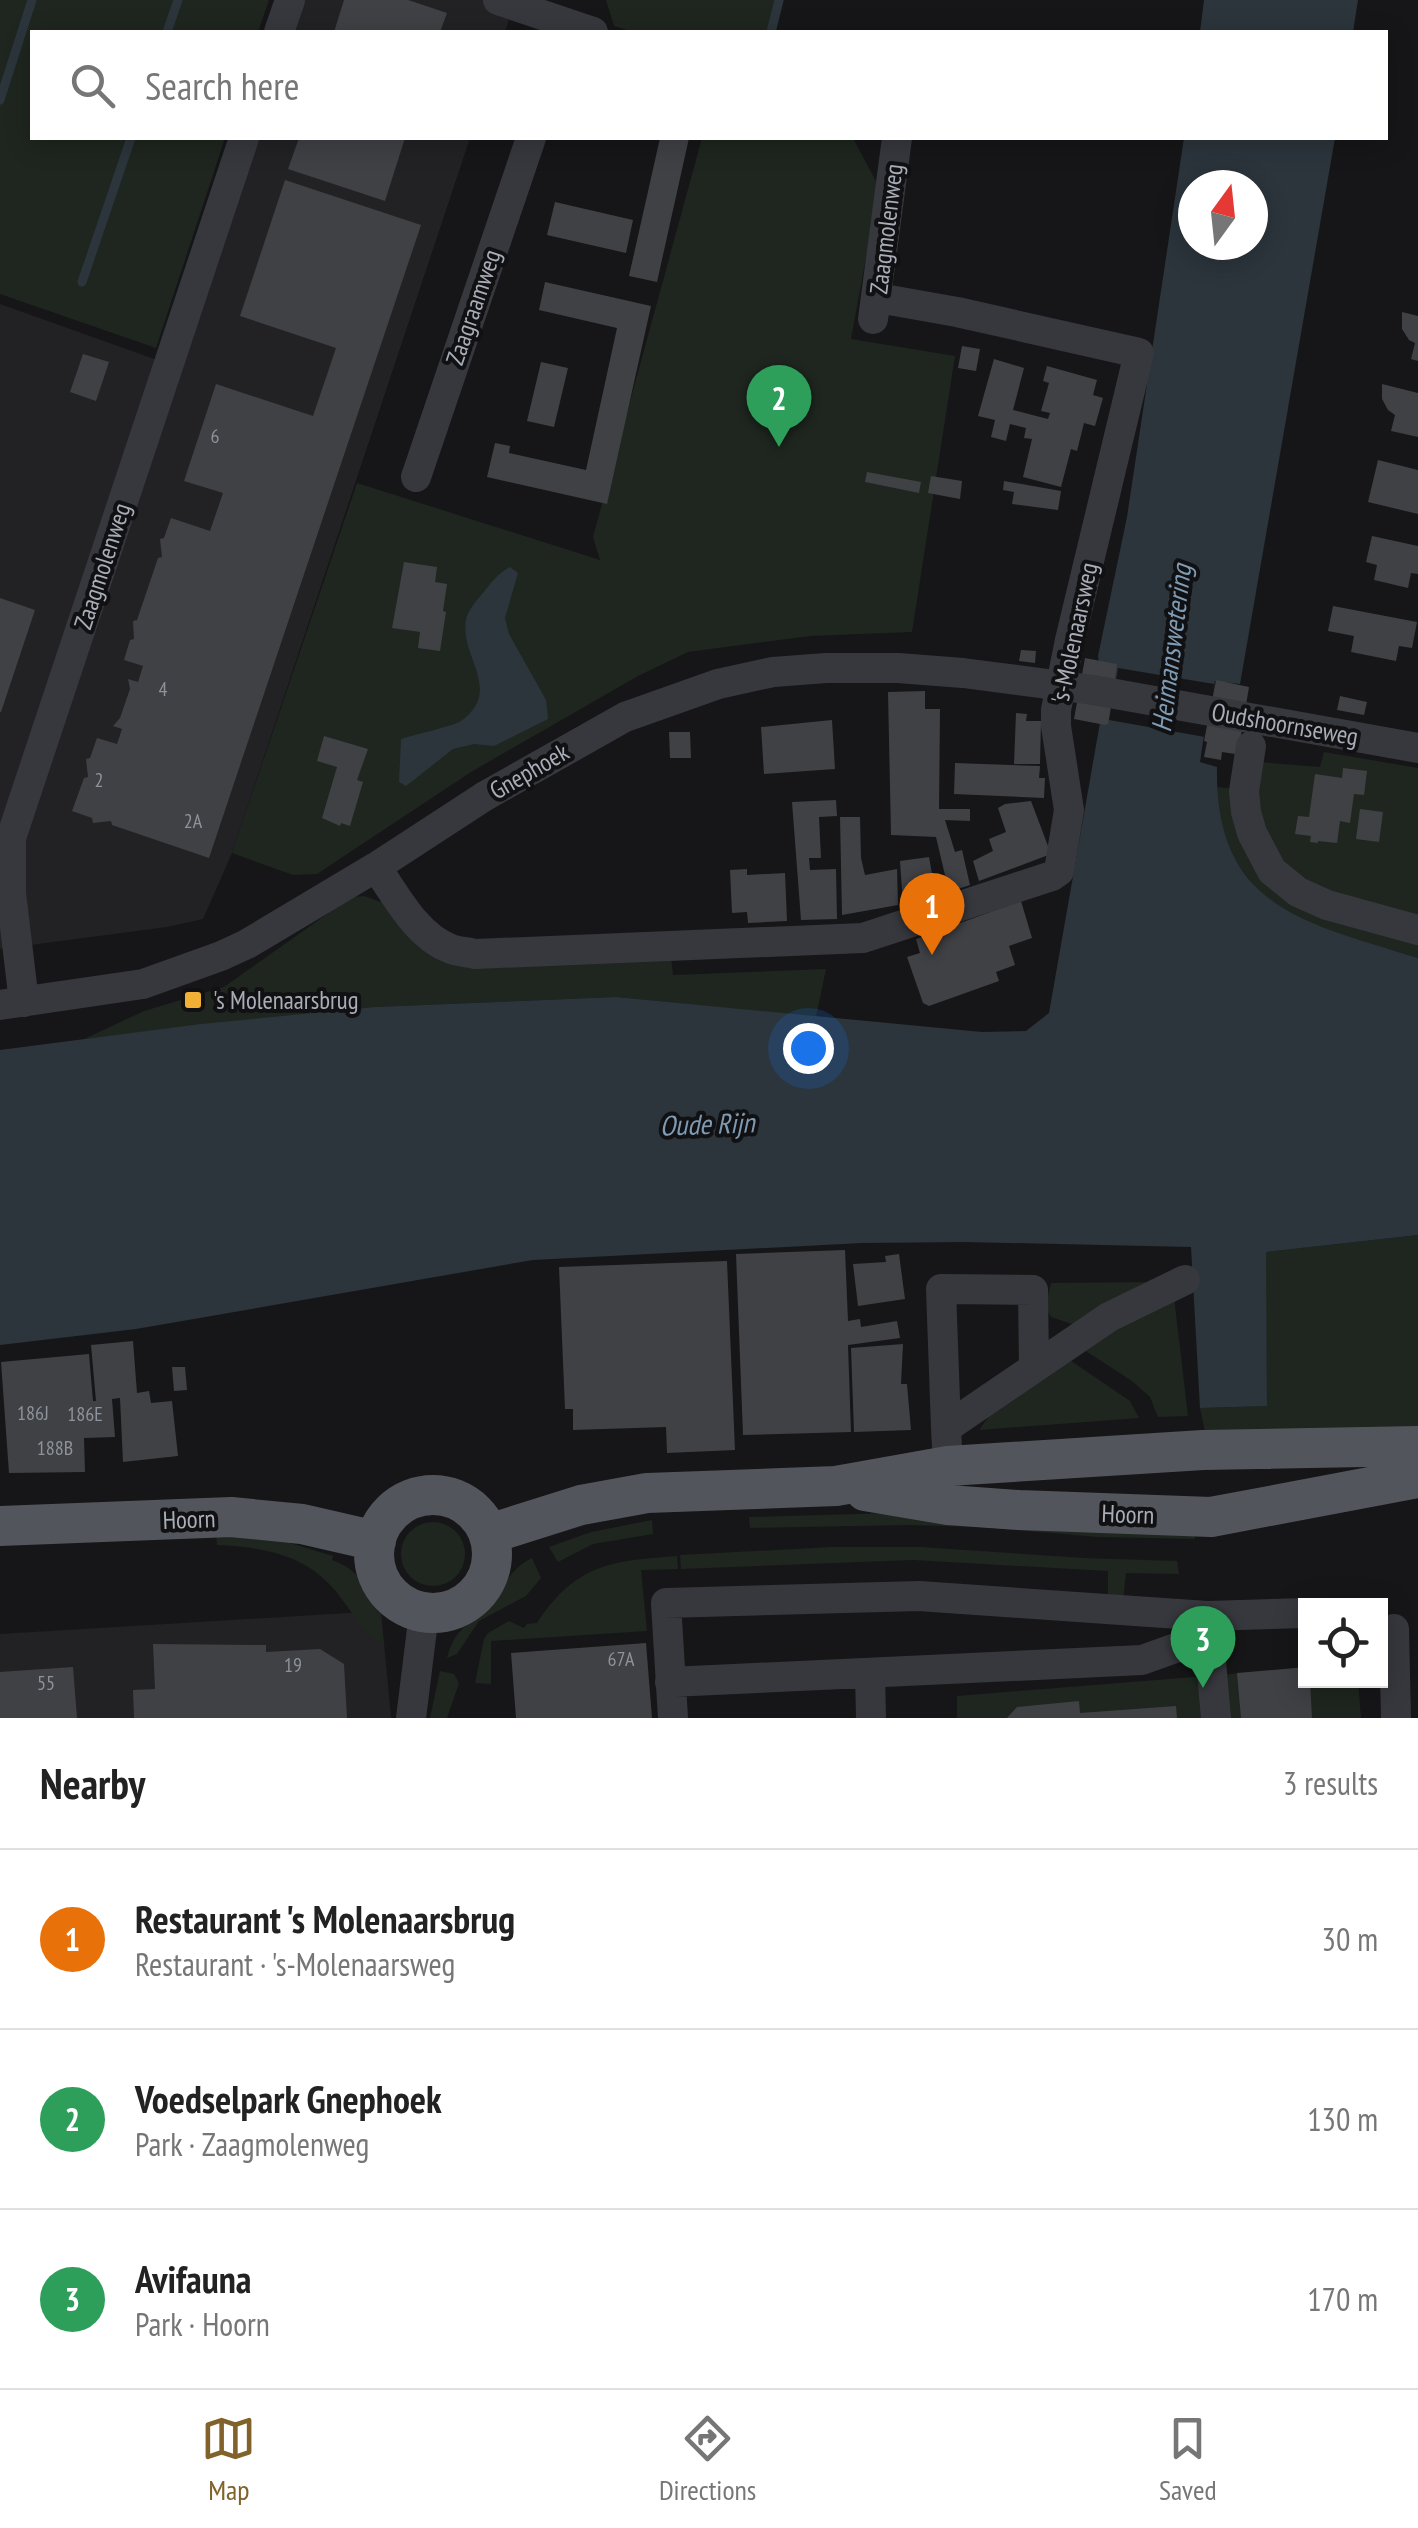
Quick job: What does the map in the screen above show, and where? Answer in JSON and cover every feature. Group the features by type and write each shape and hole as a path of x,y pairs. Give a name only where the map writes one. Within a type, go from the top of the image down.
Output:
{"main road":[{"name":"Hoorn","path":"836,1486 947,1447 1204,1450 1418,1446"},
{"name":"Hoorn","path":"489,1534 581,1504 648,1493 836,1486 948,1505 1210,1516 1418,1478"},
{"path":"424,1496 458,1501 476,1514 489,1534 490,1570 479,1592 460,1608 436,1614 401,1604 384,1587 375,1565 379,1530 402,1504 424,1496"},
{"name":"Hoorn","path":"0,1526 231,1517 302,1524 376,1541"}],"street":[{"path":"281,30 290,0"},
{"path":"498,0 580,30"},
{"name":"Zaagmolenweg","path":"12,1004 11,838 243,140"},
{"name":"Zaagraamweg","path":"416,477 530,140"},
{"name":"Zaagmolenweg","path":"875,308 898,140"},
{"name":"'s-Molenaarsweg","path":"376,866 430,937 451,949 475,954 863,938 1059,871 1069,810 1056,710 1140,353 957,312 875,308"},
{"name":"Gnephoek","path":"12,1004 142,984 221,956 624,717 718,684 773,672 898,668 1094,690"},
{"name":"Oudshoornseweg","path":"1094,690 1418,748"},
{"path":"1251,746 1244,791 1246,812 1272,871 1298,892 1327,906 1418,930"},
{"path":"947,1447 1034,1368 1109,1317 1185,1280"},
{"path":"947,1447 941,1289 1034,1290 1034,1368"},
{"path":"673,1718 666,1602 919,1596 1208,1626 1298,1614"},
{"path":"411,1718 424,1613"},
{"path":"670,1682 1142,1660 1208,1626"},
{"path":"1208,1626 1216,1718"},
{"path":"1396,1718 1398,1630"},
{"path":"870,1673 871,1718"}],"shaded area":[{"path":"0,0 269,0 259,30 30,30 30,140 224,140 156,348 0,294"},
{"path":"277,0 515,0 506,30 268,30"},
{"path":"606,0 784,0 776,30 627,30 614,26"},
{"path":"232,140 469,140 232,853 203,919 0,949 0,304 160,361"},
{"path":"701,140 854,140 879,187 851,339 955,356 912,632 810,636 688,652 638,676 471,772 317,874 293,875 232,853 357,483 600,560 593,537"},
{"path":"1324,752 1418,768 1418,920 1330,899 1280,865 1253,805 1259,762 1320,767"},
{"path":"1216,787 1236,789 1257,864 1418,940 1418,958 1313,925 1266,897 1251,882 1229,847 1221,827"},
{"path":"364,896 384,903 416,945 439,958 671,957 673,975 826,969 816,1017 616,997 375,1007 84,1039 144,1011 224,987 351,897"},
{"path":"1418,1235 1418,1429 1205,1432 1200,1408 1267,1406 1265,1252"},
{"path":"1158,1282 1078,1326 1051,1317 1045,1307 1051,1283"},
{"path":"1174,1297 1188,1416 1158,1417 1150,1397 1132,1381 1075,1344"},
{"path":"1064,1356 1130,1401 1139,1418 979,1430 999,1403"},
{"path":"892,1513 1194,1527 1195,1539 908,1525 750,1528 749,1517"},
{"path":"652,1520 653,1534 593,1544 558,1562 549,1547 591,1532"},
{"path":"433,1522 456,1531 465,1554 456,1577 433,1586 410,1577 401,1554 410,1531"},
{"path":"216,1532 270,1537 333,1556 332,1560 355,1573 370,1594 380,1619 384,1645 362,1626 332,1587 307,1566 264,1550 217,1545"},
{"path":"920,1547 1177,1561 1179,1574 1126,1573 1123,1601 1108,1598 1108,1571 913,1560 681,1569 680,1555"},
{"path":"677,1556 678,1569 641,1570 647,1631 491,1641 491,1684 475,1683 488,1633 509,1621 524,1628 537,1623 566,1588 596,1569 632,1560"},
{"path":"532,1558 541,1578 526,1596 479,1621 457,1654 447,1658 461,1630 486,1609 514,1572"},
{"path":"381,1611 391,1718 0,1718 0,1634"},
{"path":"1298,1669 1298,1688 1359,1688 1361,1718 957,1718 957,1696"},
{"path":"440,1671 454,1674 459,1683 447,1718 430,1718"}],"water":[{"path":"1204,0 1358,0 1353,30 1200,30"},
{"path":"1184,140 1335,140 1240,684 1215,681 1200,762 1217,767 1220,815 1232,852 1250,881 1275,903 1305,920 1418,958 1418,1235 1266,1252 1267,1406 1200,1408 1191,1247 862,1243 533,1260 136,1329 0,1345 0,1050 375,1007 616,997 982,1032 1026,1031 1049,1013 1104,700 1098,656 1127,517 1178,178 1178,260 1268,260 1268,170 1179,170"},
{"path":"510,567 518,573 505,618 509,634 546,700 548,719 494,746 474,744 453,749 406,786 399,782 401,739 461,721 479,697 466,620 488,586"}],"pier":[{"path":"1118,668 1214,684 1205,737 1109,720"}],"building":[{"path":"344,0 408,0 447,13 441,30 335,30"},
{"path":"298,140 404,140 385,201 288,169"},
{"path":"660,140 689,140 657,282 629,276"},
{"path":"285,180 421,225 209,858 112,825 111,821 93,823 92,818 72,811 84,778 88,777 86,759 90,758 97,738 117,744 122,729 113,726 120,718 130,689 128,679 138,682 143,666 124,660 130,640 134,639 133,621 137,620 158,558 162,557 160,539 164,538 171,518 210,531 223,493 184,481 216,384 313,416 336,348 240,316"},
{"path":"555,202 633,220 626,253 547,235"},
{"path":"545,282 651,306 607,504 487,477 495,443 510,446 509,453 586,470 617,328 539,310"},
{"path":"1402,312 1418,316 1418,361 1411,359 1415,343 1402,329"},
{"path":"962,346 980,349 976,371 958,368"},
{"path":"83,354 109,362 96,401 70,392"},
{"path":"994,359 1024,368 1013,410 1048,419 1050,413 1041,411 1049,383 1043,381 1047,366 1097,380 1093,395 1103,398 1095,426 1084,423 1077,451 1071,449 1061,487 1023,477 1032,439 1024,438 1026,428 1010,424 1006,441 991,437 995,420 978,416"},
{"path":"541,362 568,368 554,427 527,421"},
{"path":"1382,384 1418,393 1418,437 1391,431 1395,415 1382,399"},
{"path":"1378,460 1418,470 1418,514 1368,502"},
{"path":"867,472 921,482 919,493 865,482"},
{"path":"931,476 962,481 960,499 928,493"},
{"path":"1004,481 1061,491 1058,510 1012,504 1014,492 1003,490"},
{"path":"1372,536 1418,546 1418,574 1411,573 1408,588 1374,580 1377,565 1366,562"},
{"path":"404,562 437,567 435,582 447,584 440,651 418,648 420,632 392,628"},
{"path":"0,598 35,610 1,712 0,712"},
{"path":"1333,606 1417,622 1412,648 1399,646 1396,661 1351,652 1354,636 1328,631"},
{"path":"1021,650 1036,651 1035,663 1019,661"},
{"path":"1085,658 1117,664 1105,725 1074,719"},
{"path":"1216,680 1249,687 1238,753 1222,752 1221,760 1204,757"},
{"path":"925,691 925,709 940,709 939,809 970,809 970,821 945,820 955,852 962,850 970,885 949,892 936,837 891,835 888,692"},
{"path":"1340,696 1367,702 1364,715 1337,710"},
{"path":"1016,713 1027,714 1026,721 1041,721 1040,764 1014,764"},
{"path":"832,720 835,769 764,774 761,727"},
{"path":"669,732 690,732 691,758 670,758"},
{"path":"324,736 368,749 357,780 363,782 350,826 322,818 337,767 317,761"},
{"path":"955,763 1040,766 1039,778 1045,778 1044,798 954,794"},
{"path":"1343,768 1367,771 1364,795 1354,794 1350,823 1340,821 1337,843 1310,842 1311,836 1295,834 1298,816 1309,817 1315,774 1342,778"},
{"path":"836,800 837,816 819,817 821,858 809,858 810,870 836,869 837,919 801,920 792,802"},
{"path":"1031,801 1051,854 979,881 973,861 993,851 989,839 1006,832 998,808"},
{"path":"1360,809 1383,812 1379,842 1356,839"},
{"path":"840,817 860,817 865,875 897,869 898,905 842,915"},
{"path":"929,857 936,896 903,904 900,861"},
{"path":"747,869 747,875 785,873 787,921 748,923 747,912 732,913 730,870"},
{"path":"1021,901 1032,938 1009,946 1015,965 996,972 999,981 929,1006 923,1003 907,957 920,953 916,939"},
{"path":"845,1250 848,1321 860,1319 861,1327 897,1321 900,1338 848,1345 851,1432 743,1435 736,1254"},
{"path":"899,1254 905,1299 858,1306 853,1264 886,1262 885,1256"},
{"path":"727,1261 735,1450 667,1453 666,1427 573,1430 573,1409 565,1409 559,1267"},
{"path":"133,1341 137,1393 149,1391 151,1403 172,1401 178,1456 123,1462 120,1398 112,1399 115,1437 84,1438 85,1472 9,1473 1,1362 89,1354 96,1401 91,1345"},
{"path":"903,1344 901,1384 907,1384 911,1430 854,1432 851,1348"},
{"path":"172,1367 185,1367 187,1390 174,1391"},
{"path":"646,1643 652,1718 516,1718 511,1653"},
{"path":"153,1644 266,1645 266,1652 320,1649 344,1664 347,1718 134,1718 133,1690 155,1689"},
{"path":"73,1667 77,1718 0,1718 0,1672"},
{"path":"1298,1668 1298,1688 1310,1688 1312,1718 1241,1718 1237,1673"},
{"path":"1079,1701 1080,1713 1176,1706 1177,1718 1007,1718 1017,1707"}],"waterway":[{"path":"0,100 32,0"},
{"path":"168,30 178,0"},
{"path":"772,30 779,0"},
{"path":"82,282 130,140"}],"place":[{"name":"Voedselpark Gnephoek","path":"779,447"},
{"name":"Restaurant 's Molenaarsbrug","path":"932,955"},
{"name":"'s Molenaarsbrug","path":"193,1000"},
{"name":"Avifauna","path":"1203,1688"}],"water label":[{"name":"Heimanswetering","path":"1171,648"},
{"name":"Oude Rijn","path":"707,1124"}]}
